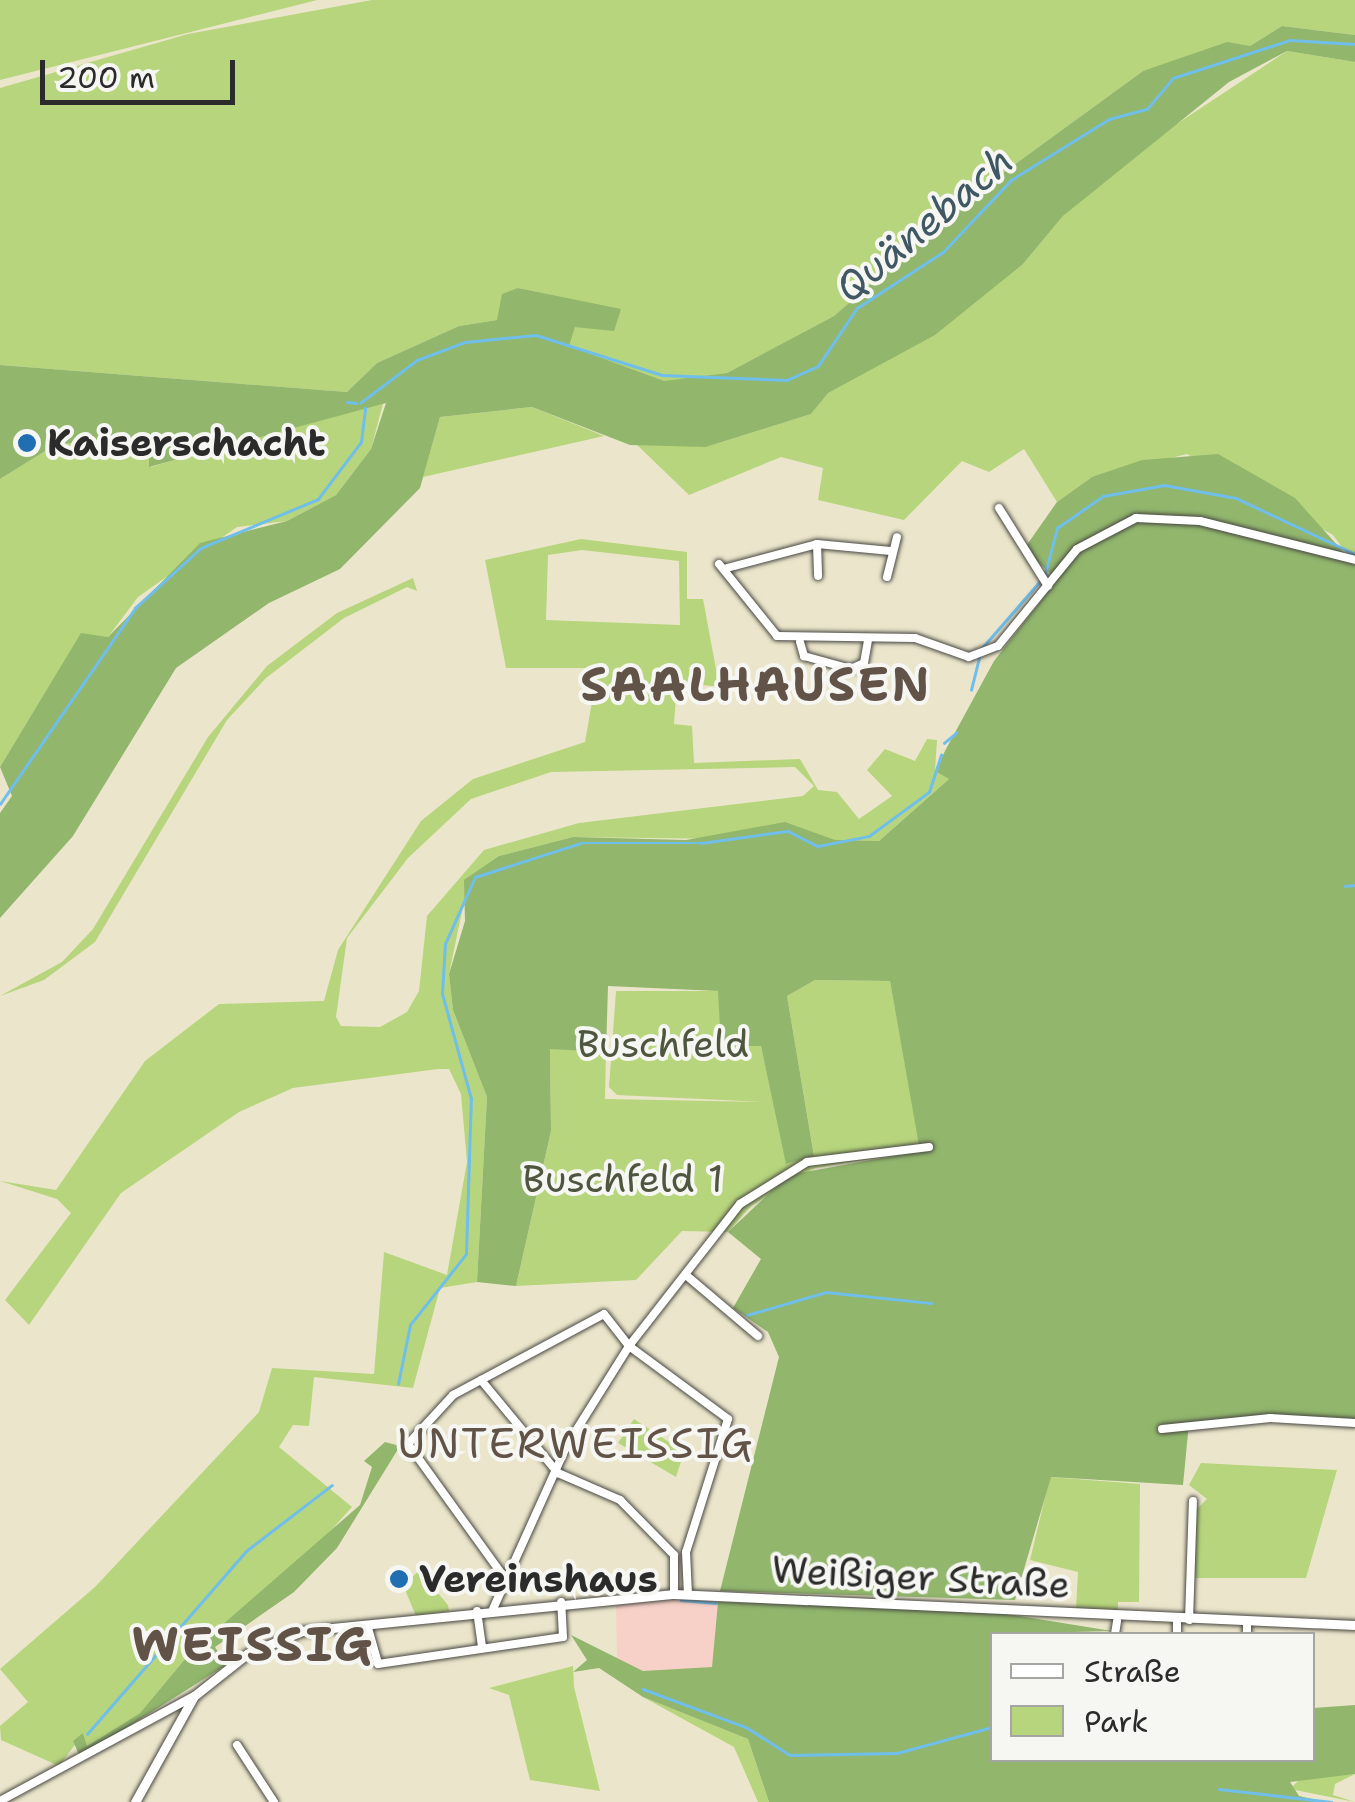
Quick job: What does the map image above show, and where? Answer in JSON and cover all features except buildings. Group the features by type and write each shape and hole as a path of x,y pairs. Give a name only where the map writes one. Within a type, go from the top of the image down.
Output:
{"street":[{"path":"999,508 1044,582"},
{"path":"891,551 817,544 723,566 766,628 800,642 915,638 976,656 986,654 1032,606 1044,582 1092,536 1136,518 1200,521 1355,560"},
{"path":"887,577 897,537"},
{"path":"817,544 818,576"},
{"path":"800,642 804,656 851,669 864,662 868,641"},
{"path":"493,1610 504,1577 556,1469 629,1346 740,1204 784,1171 929,1146"},
{"path":"687,1276 758,1336"},
{"path":"504,1577 408,1444 445,1401 599,1314 629,1346 728,1419 686,1556 688,1594"},
{"path":"481,1380 556,1469 627,1506 674,1556 674,1594"},
{"path":"1162,1429 1270,1418 1355,1423"},
{"path":"1190,1621 1193,1501"},
{"path":"674,1556 686,1556"},
{"name":"Weißiger Straße","path":"194,1696 248,1654 302,1631 368,1628 476,1611 674,1594 1025,1606 1117,1621 1355,1625"},
{"path":"368,1628 376,1664 563,1636 561,1602"},
{"path":"476,1611 482,1648"},
{"name":"Weißiger Straße","path":"1115,1632 1117,1621"},
{"path":"1177,1621 1177,1632"},
{"path":"1247,1621 1247,1632"},
{"path":"0,1800 194,1696"},
{"path":"134,1802 194,1696"},
{"path":"237,1745 274,1802"}],"shaded area":[{"path":"672,1598 718,1602 715,1630 735,1696 617,1663 616,1601"}],"green space":[{"path":"0,0 317,0 0,80"},
{"path":"372,0 1355,0 1355,35 1282,26 1250,46 1143,71 974,194 834,316 727,373 664,382 568,346 575,327 621,310 518,288 497,320 459,326 377,363 347,392 0,365 0,88 188,34"},
{"path":"1282,26 1355,35 1355,62 1287,51 1229,82 1063,216 1023,264 935,335 828,393 811,414 706,447 630,445 532,407 440,417 420,488 340,569 269,603 176,668 73,836 0,918 0,813 12,796 0,767 81,633 108,637 200,543 287,521 336,495 371,449 386,403 149,467 149,451 115,438 55,445 0,479 0,365 347,392 377,363 459,326 497,320 502,294 518,288 621,309 614,331 575,327 569,346 664,381 727,373 834,316 974,194 1143,71 1227,42 1250,46"},
{"path":"1287,51 1355,62 1355,565 1333,535 1187,454 1092,477 1057,502 1024,449 989,472 962,461 904,520 818,500 823,468 781,457 689,495 634,442 706,447 811,414 827,393 1023,264 1063,216 1151,141"},
{"path":"384,400 371,449 336,495 287,521 237,527 138,597 108,637 81,634 0,767 0,479 55,445 115,438 150,451 151,467"},
{"path":"532,407 604,436 423,477 440,417"},
{"path":"1218,454 1295,498 1355,565 1355,1419 1189,1423 1183,1485 1051,1477 1015,1600 720,1591 779,1357 768,1332 733,1308 761,1259 728,1232 789,1175 920,1151 890,981 815,980 787,996 814,1156 786,1164 761,1046 721,1046 718,991 608,986 606,1052 550,1049 551,1131 516,1286 477,1282 487,1097 453,1010 449,974 465,921 464,880 499,856 573,837 686,840 785,822 835,840 879,841 949,779 935,771 946,749 994,661 1057,580 1024,549 1057,502 1092,477 1142,460"},
{"path":"581,539 687,552 687,599 703,599 716,669 736,688 677,683 674,724 692,726 694,763 800,759 818,790 837,792 859,819 892,796 867,770 885,749 915,761 927,739 937,740 935,771 950,778 879,841 573,837 499,856 467,887 449,974 453,1010 487,1097 477,1282 440,1288 413,1388 314,1377 309,1426 293,1425 279,1447 352,1507 317,1546 190,1653 140,1713 87,1746 83,1734 59,1766 1,1740 0,1726 28,1702 0,1669 95,1587 259,1412 272,1368 374,1374 384,1252 447,1275 467,1162 461,1094 449,1069 438,1069 293,1088 239,1112 121,1193 29,1325 5,1300 71,1213 57,1199 0,1181 56,1190 145,1061 219,1004 324,1001 338,950 421,821 473,779 585,742 596,679 585,668 506,668 485,560","holes":["582,550 679,561 680,625 546,620 548,555","795,767 814,786 803,796 579,823 484,850 427,916 419,991 407,1012 380,1027 341,1026 336,1017 347,938 408,858 471,799 551,772"]},
{"path":"413,578 417,591 407,587 344,618 266,678 227,720 95,942 44,980 0,996 62,962 93,929 208,737 267,666 337,613"},
{"path":"815,980 890,981 921,1151 815,1168 751,1206 728,1232 682,1231 636,1280 516,1286 551,1131 550,1048 606,1052 605,1099 765,1102 617,1095 609,1087 616,991 718,991 761,1046 787,1164 814,1155 787,996"},
{"path":"634,1419 684,1452 676,1477 618,1443"},
{"path":"385,1442 400,1446 337,1548 294,1592 215,1647 226,1665 80,1757 73,1741 83,1733 87,1746 140,1713 190,1653 360,1505 372,1467 364,1461"},
{"path":"1201,1463 1337,1470 1306,1578 1195,1578 1192,1514 1207,1499 1189,1485"},
{"path":"1050,1477 1140,1484 1139,1602 1118,1602 1118,1616 1076,1608 1078,1572 1030,1560"},
{"path":"419,1571 449,1611 416,1616 403,1585"},
{"path":"718,1602 970,1608 1112,1631 990,1632 990,1762 1315,1762 1315,1708 1355,1705 1355,1774 1290,1782 1299,1796 1326,1802 769,1802 748,1739 643,1697 599,1668 573,1672 587,1660 571,1635 643,1671 712,1667"},
{"path":"573,1666 574,1687 600,1791 530,1780 509,1695 489,1688"},
{"path":"643,1697 748,1739 769,1802 758,1802 734,1747"},
{"path":"1355,1774 1335,1784 1333,1795 1355,1802 1290,1789 1301,1778"}],"waterway":[{"name":"Quänebach","path":"360,403 417,360 465,342 536,335 662,375 787,380 818,366 857,308 943,252 1011,180 1109,119 1147,109 1173,78 1290,40 1355,44"},
{"path":"347,402 356,403"},
{"name":"Quänebach","path":"0,804 135,608 201,548 318,499 361,442 365,408"},
{"path":"1045,574 1057,528 1103,496 1164,485 1236,498 1355,554"},
{"path":"981,649 1041,580"},
{"path":"971,690 979,657"},
{"path":"944,743 956,733"},
{"path":"398,1384 410,1325 466,1254 471,1099 442,994 445,944 475,877 581,843 701,843 788,831 818,846 869,836 929,792 941,755"},
{"path":"1345,886 1355,885"},
{"path":"747,1315 826,1292 931,1303"},
{"path":"87,1734 246,1551 332,1485"},
{"path":"681,1600 716,1603"},
{"path":"643,1689 746,1727 790,1755 897,1753 990,1728"},
{"path":"1219,1789 1331,1802"}],"place":[{"name":"Kaiserschacht","path":"27,443"},
{"name":"Vereinshaus","path":"399,1579"}],"district":[{"name":"SAALHAUSEN","path":"756,685"},
{"name":"UNTERWEISSIG","path":"576,1443"},
{"name":"WEISSIG","path":"253,1645"}],"park label":[{"name":"Buschfeld","path":"663,1044"},
{"name":"Buschfeld 1","path":"623,1179"}]}
